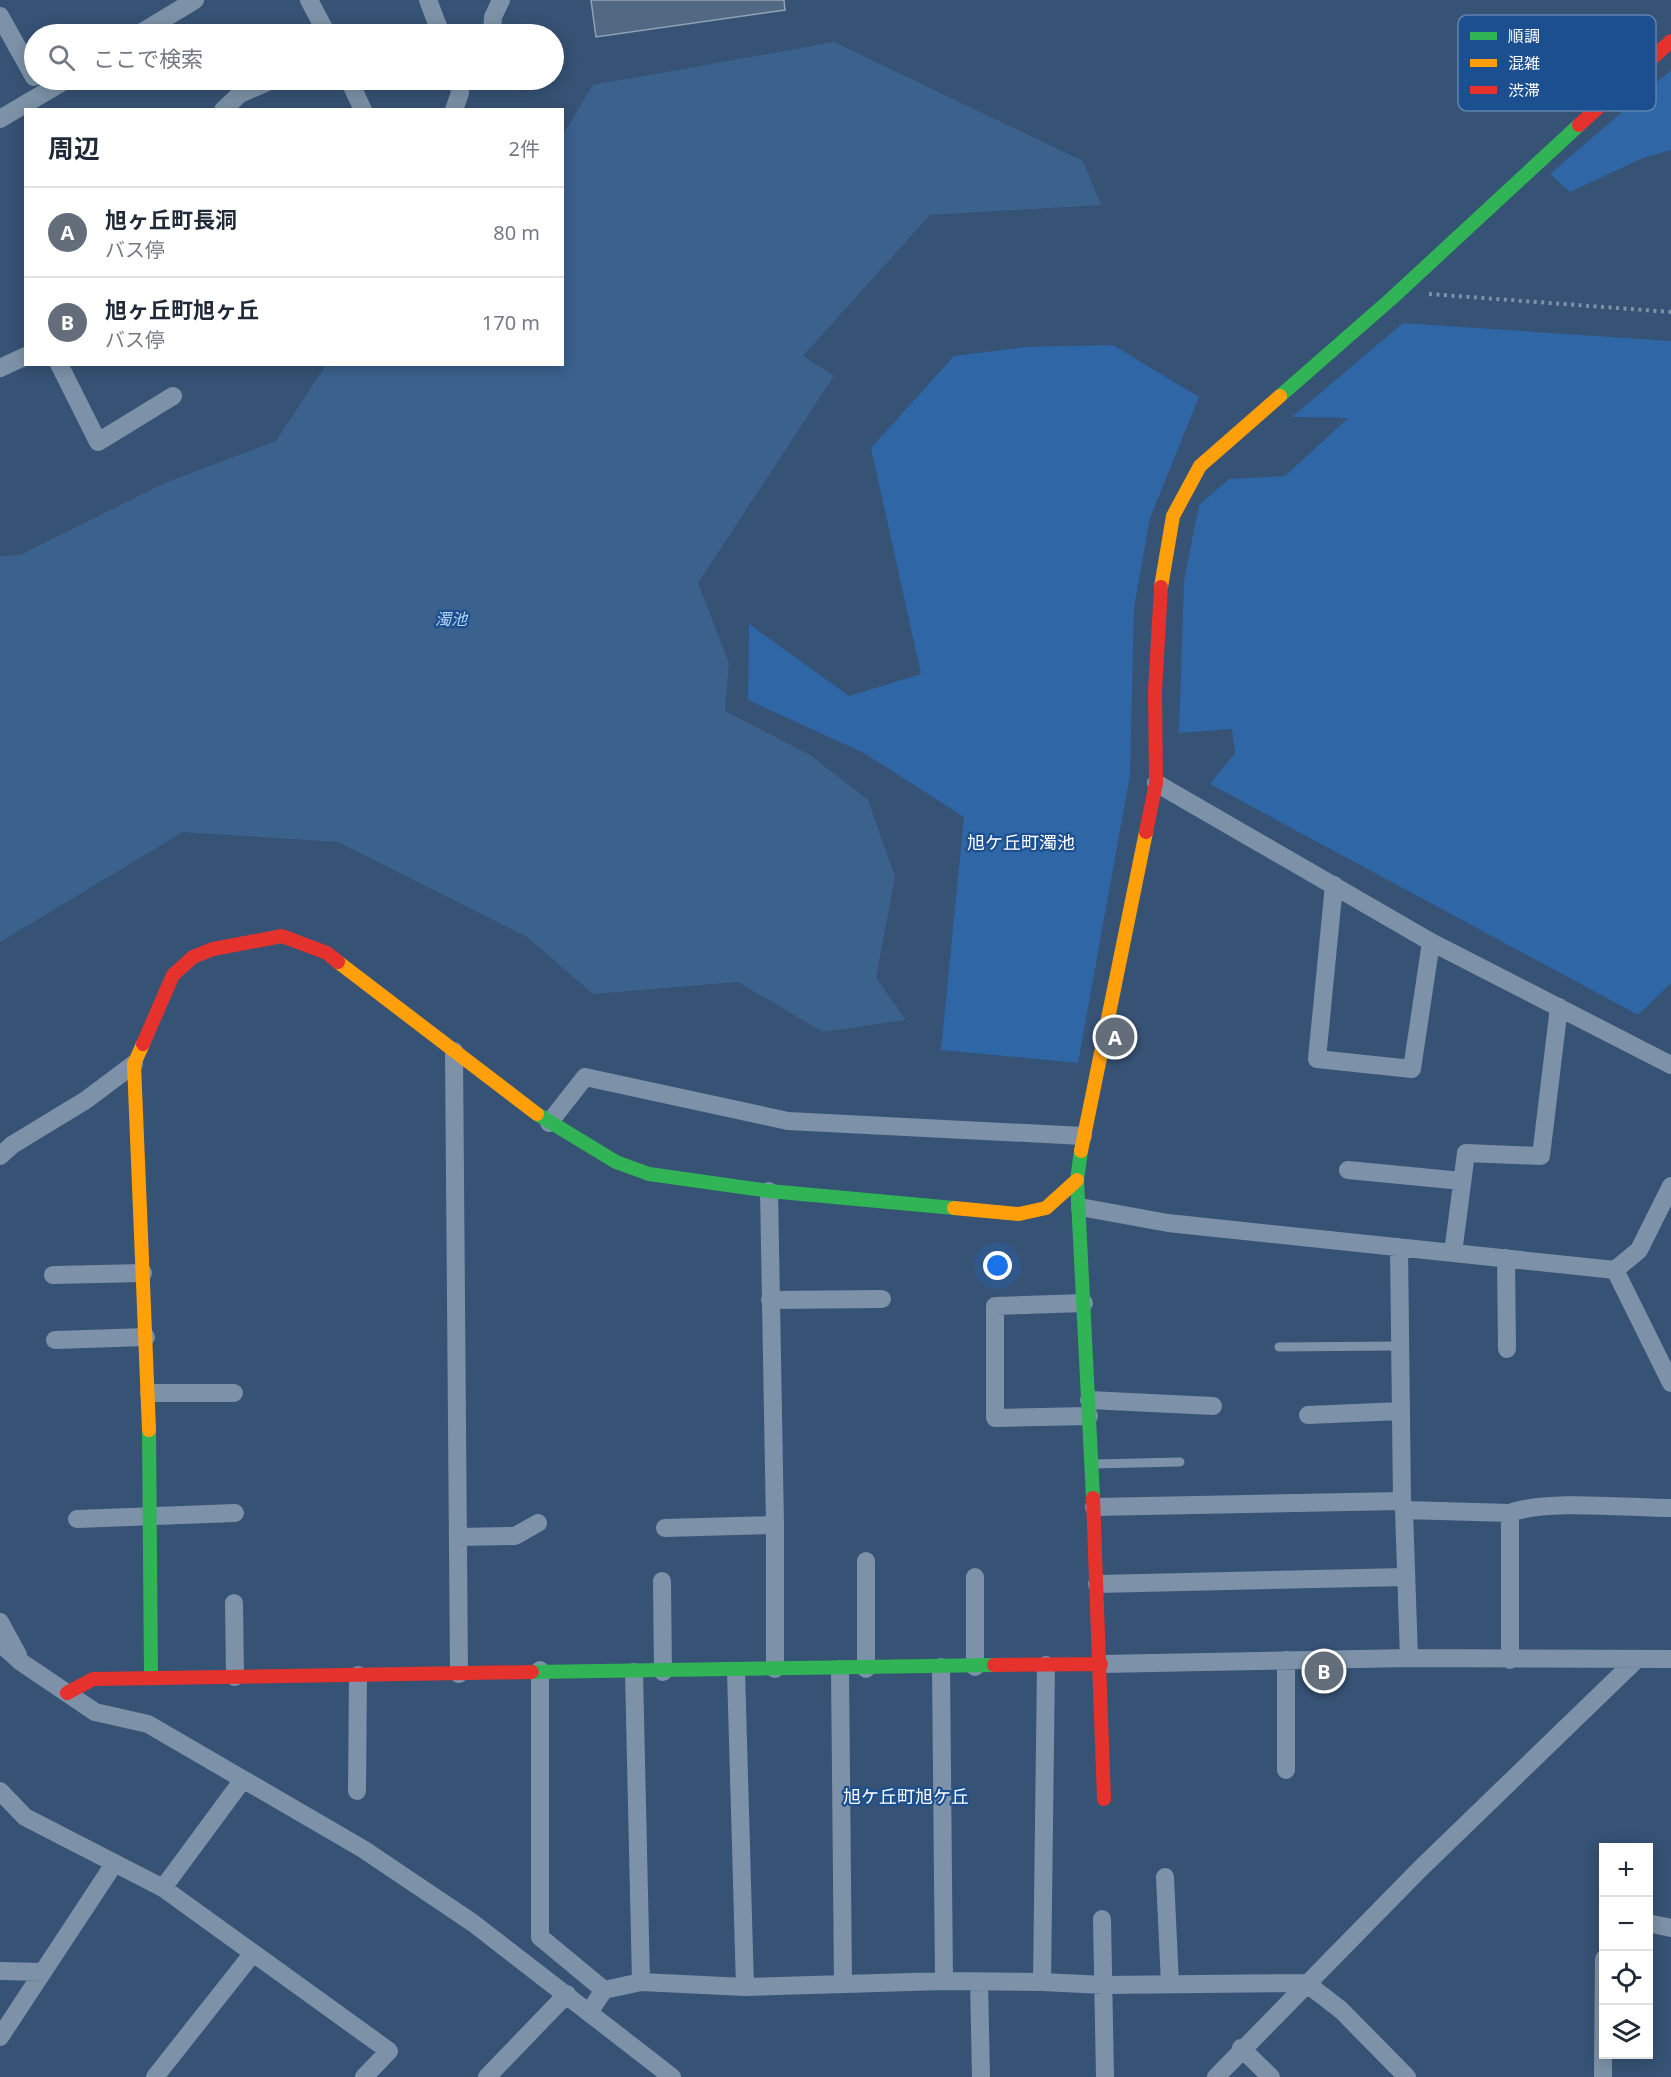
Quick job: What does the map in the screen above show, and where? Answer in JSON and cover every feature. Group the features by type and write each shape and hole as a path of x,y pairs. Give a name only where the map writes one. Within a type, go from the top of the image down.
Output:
{"street":[{"path":"155,24 195,0"},
{"path":"309,0 322,24"},
{"path":"428,0 437,24"},
{"path":"493,24 493,17 501,0"},
{"path":"0,16 24,58"},
{"path":"1656,54 1671,40"},
{"path":"0,119 31,90"},
{"path":"228,108 244,102 259,90"},
{"path":"354,90 362,108"},
{"path":"455,108 460,90"},
{"path":"1104,1799 1101,1665 1077,1180 1083,1136 1156,783 1155,691 1159,602 1173,516 1200,466 1390,299 1594,111"},
{"path":"0,368 24,357"},
{"path":"61,366 98,442 173,396"},
{"path":"1156,783 1431,942 1671,1065"},
{"path":"1334,885 1317,1059 1412,1070 1431,942"},
{"path":"152,1677 148,1393 134,1064 173,975 193,957 213,949 282,936 327,953 549,1123 616,1161 649,1174 769,1191 1019,1214 1046,1208 1077,1180"},
{"path":"1454,1252 1466,1153 1541,1156 1559,1007"},
{"path":"454,1051 459,1674"},
{"path":"0,1156 12,1145 86,1100 134,1064"},
{"path":"549,1123 585,1077 788,1121 1083,1136"},
{"path":"1348,1170 1462,1181"},
{"path":"1080,1207 1168,1223 1615,1270 1639,1250 1671,1186"},
{"path":"769,1191 776,1525 775,1669"},
{"path":"1399,1246 1398,1346 1409,1658"},
{"path":"1506,1258 1507,1349"},
{"path":"1615,1270 1671,1383"},
{"path":"53,1275 143,1273"},
{"path":"770,1300 882,1299"},
{"path":"1084,1303 995,1306 995,1418 1089,1408 1213,1406"},
{"path":"55,1340 146,1337"},
{"path":"148,1393 234,1393"},
{"path":"1308,1415 1401,1411"},
{"path":"1094,1508 1403,1506 1510,1514 1525,1508 1560,1506 1671,1508"},
{"path":"77,1519 235,1513"},
{"path":"1510,1514 1510,1660"},
{"path":"458,1537 515,1536 538,1523"},
{"path":"665,1528 776,1525"},
{"path":"866,1561 867,1669"},
{"path":"975,1577 975,1667"},
{"path":"1097,1584 1405,1577"},
{"path":"662,1581 663,1672"},
{"path":"234,1603 235,1677"},
{"path":"0,1622 21,1662"},
{"path":"0,1643 21,1662 95,1712 148,1724 242,1781 363,1849 473,1923 590,2011 672,2077"},
{"path":"67,1693 93,1679 152,1677 459,1674 540,1670 736,1671 1409,1658 1671,1659"},
{"path":"1286,1660 1286,1770"},
{"path":"1216,2077 1241,2048 1306,1983 1636,1660"},
{"path":"1042,1982 1046,1665"},
{"path":"941,1667 944,1981"},
{"path":"840,1669 843,1984"},
{"path":"540,1670 540,1937 604,1990"},
{"path":"736,1671 745,1987"},
{"path":"634,1672 640,1982"},
{"path":"357,1791 358,1675"},
{"path":"163,1888 242,1781"},
{"path":"0,1791 25,1817 163,1888 389,2050 364,2077"},
{"path":"0,2037 114,1864"},
{"path":"1165,1877 1170,1984"},
{"path":"1102,1919 1105,2077"},
{"path":"1653,1924 1671,1928"},
{"path":"154,2077 253,1953"},
{"path":"0,1971 44,1972"},
{"path":"590,2011 604,1990 640,1982 745,1987 944,1981 1104,1985 1306,1983 1341,2010 1407,2077"},
{"path":"979,1982 981,2077"},
{"path":"487,2077 567,1994"},
{"path":"1603,2077 1604,2005"},
{"path":"1241,2048 1271,2077"}],"lane":[{"path":"1279,1347 1398,1346"},
{"path":"1092,1464 1180,1462"}],"path":[{"path":"1390,299 1419,293 1671,312"}],"shaded area":[{"path":"1671,70 1671,150 1643,158 1570,192 1550,174 1623,111 1656,111 1656,83"},
{"path":"1403,323 1671,341 1671,983 1638,1015 1210,784 1235,753 1232,729 1179,733 1184,581 1199,505 1229,479 1285,476 1348,418 1292,417"},
{"path":"1113,345 1199,397 1150,518 1134,608 1130,775 1078,1063 941,1050 964,817 864,753 748,700 749,624 849,696 921,674 871,448 954,356 1026,347"}],"water":[{"name":"濁池","path":"834,42 1083,161 1101,205 930,215 803,356 834,376 698,583 729,663 725,711 810,755 868,800 895,877 876,978 906,1020 823,1032 738,982 593,994 527,937 338,842 183,832 0,942 0,556 20,555 167,482 276,441 325,366 564,366 564,132 593,85"}],"building":[{"path":"591,0 784,0 785,10 596,37"}],"traffic: fast":[{"path":"1280,396 1391,299 1579,125"},
{"path":"537,1114 616,1162 649,1174 769,1191 954,1208"},
{"path":"1081,1151 1077,1180 1093,1498"},
{"path":"149,1430 151,1677"},
{"path":"532,1672 994,1665"}],"traffic: slow":[{"path":"1161,587 1173,516 1200,466 1280,396"},
{"path":"1081,1151 1146,832"},
{"path":"338,962 537,1114"},
{"path":"143,1044 134,1064 149,1430"},
{"path":"954,1208 1019,1214 1046,1208 1077,1180"}],"traffic: jam":[{"path":"1656,55 1671,41"},
{"path":"1579,125 1594,111"},
{"path":"1146,832 1156,783 1155,691 1161,587"},
{"path":"143,1044 173,975 193,957 213,949 282,936 327,953 338,962"},
{"path":"1093,1498 1104,1799"},
{"path":"994,1665 1101,1664"},
{"path":"67,1693 93,1679 532,1672"}],"place":[{"name":"旭ヶ丘町長洞","path":"1115,1037"},
{"name":"旭ヶ丘町旭ヶ丘","path":"1324,1671"}],"district":[{"name":"旭ケ丘町濁池","path":"1021,843"},
{"name":"旭ケ丘町旭ケ丘","path":"906,1797"}]}
